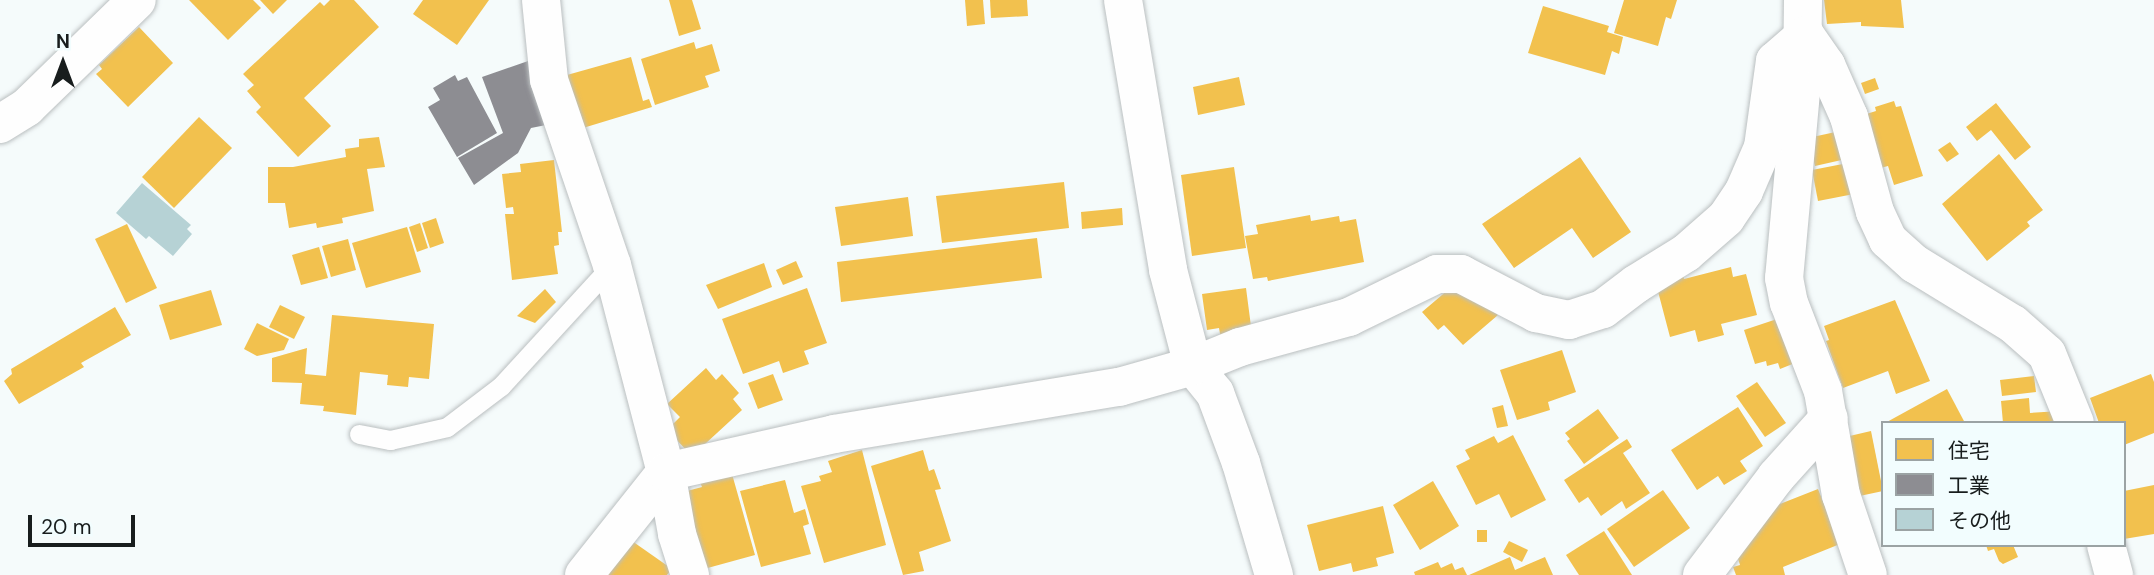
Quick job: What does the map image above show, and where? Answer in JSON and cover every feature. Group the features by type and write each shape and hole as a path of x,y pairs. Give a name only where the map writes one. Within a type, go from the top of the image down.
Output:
{"street":[{"path":"0,112 106,0"},
{"path":"0,124 27,107 137,0"},
{"path":"541,0 549,80 612,265 666,472 677,534 690,575"},
{"path":"1123,0 1168,270 1193,366 1214,393 1241,463 1274,575"},
{"path":"584,575 666,472 834,434 1119,387 1193,366 1240,347 1349,317 1437,274 1461,274 1536,313 1569,320 1603,309 1636,284 1686,253 1726,218 1744,191 1763,147 1775,61 1804,17"},
{"path":"1804,17 1784,278 1789,303 1823,391 1841,495 1868,575"},
{"path":"1804,17 1849,117 1875,212 1888,240 1915,264 2014,324 2047,354 2074,421"},
{"path":"1702,575 1776,477 1829,418"},
{"path":"2107,547 2114,575"}],"lane":[{"path":"359,434 390,440 447,427 501,386 612,265"}],"building: 住宅":[{"path":"189,0 253,0 261,8 228,40"},
{"path":"260,0 287,0 273,14"},
{"path":"330,0 354,0 379,27 304,98 331,126 298,157 256,112 261,107 247,91 254,85 243,74 320,2 324,6"},
{"path":"423,0 489,0 457,45 413,14"},
{"path":"669,0 692,0 701,29 679,36"},
{"path":"965,0 983,0 985,24 967,26"},
{"path":"990,0 1027,0 1028,16 991,18"},
{"path":"1624,0 1677,0 1671,19 1666,17 1658,46 1614,33"},
{"path":"1824,0 1901,0 1904,28 1861,26 1861,22 1827,24"},
{"path":"1543,6 1609,26 1607,32 1623,37 1619,54 1612,51 1605,75 1528,53"},
{"path":"139,27 173,63 128,107 96,74 102,69 99,65"},
{"path":"694,42 696,49 712,44 720,71 705,76 709,87 655,105 641,59"},
{"path":"631,57 643,101 649,99 652,107 583,128 567,75"},
{"path":"1239,77 1245,105 1198,115 1193,87"},
{"path":"1875,78 1879,89 1865,94 1861,83"},
{"path":"1894,101 1896,107 1901,106 1923,176 1894,185 1888,166 1877,169 1860,116 1876,111 1875,107"},
{"path":"1996,103 2031,147 2015,160 1991,130 1977,141 1966,127"},
{"path":"199,117 232,148 174,208 142,177"},
{"path":"1840,131 1846,159 1815,166 1808,138"},
{"path":"379,137 385,167 367,169 374,211 342,218 343,223 317,228 316,223 289,228 285,203 268,203 268,167 293,167 346,157 345,149 359,147 359,139"},
{"path":"1950,142 1959,154 1947,162 1938,150"},
{"path":"1999,154 2043,210 2027,222 2030,226 1987,261 1942,204"},
{"path":"1580,157 1631,232 1593,258 1572,228 1514,268 1482,224"},
{"path":"554,160 562,232 558,232 559,245 554,246 558,274 512,280 505,214 514,214 513,207 506,208 502,174 521,172 520,164"},
{"path":"1848,163 1854,194 1818,201 1812,170"},
{"path":"1234,167 1246,248 1192,256 1181,175"},
{"path":"1064,182 1069,228 942,243 936,196"},
{"path":"908,197 913,236 841,246 835,207"},
{"path":"1122,208 1123,225 1082,229 1081,212"},
{"path":"1310,215 1311,221 1339,216 1340,222 1356,219 1364,262 1268,281 1267,277 1253,279 1245,236 1258,234 1256,225"},
{"path":"436,218 444,243 430,248 422,223"},
{"path":"420,223 428,248 417,252 409,227"},
{"path":"127,224 157,288 126,303 95,239"},
{"path":"407,227 421,272 366,288 352,243"},
{"path":"1037,238 1042,278 841,302 837,262"},
{"path":"348,239 356,270 331,277 322,246"},
{"path":"319,247 328,278 301,285 292,255"},
{"path":"796,261 803,277 783,285 776,270"},
{"path":"764,263 772,287 718,309 706,285"},
{"path":"1731,267 1733,277 1746,274 1757,315 1721,324 1724,335 1698,342 1695,330 1670,337 1655,280 1682,272 1684,279"},
{"path":"1471,285 1498,315 1463,345 1444,325 1438,330 1422,312 1449,289"},
{"path":"807,288 827,343 804,351 809,364 783,373 779,361 743,374 722,319"},
{"path":"1246,288 1252,334 1221,339 1219,328 1207,330 1202,294"},
{"path":"545,289 556,302 535,323 517,316"},
{"path":"211,290 222,325 170,340 159,305"},
{"path":"1895,300 1930,381 1896,394 1888,371 1843,388 1826,341 1829,340 1824,326"},
{"path":"280,305 305,317 294,339 269,327"},
{"path":"115,307 131,335 81,363 84,367 19,404 4,381 12,374 11,369"},
{"path":"332,315 434,324 429,379 409,377 408,387 387,385 388,375 360,372 356,415 323,411 324,406 300,404 302,383 272,382 272,358 307,348 305,374 326,376"},
{"path":"1780,318 1795,363 1780,369 1778,363 1767,366 1766,361 1755,364 1744,330"},
{"path":"257,323 289,339 284,350 257,356 244,349"},
{"path":"1562,350 1576,392 1548,402 1550,410 1517,420 1500,370"},
{"path":"706,368 716,380 722,374 739,393 733,399 742,410 692,456 667,430 680,417 667,404"},
{"path":"773,374 783,400 758,409 748,383"},
{"path":"2151,374 2154,382 2154,433 2126,444 2126,421 2098,421 2090,398"},
{"path":"2034,376 2036,392 2002,396 2000,380"},
{"path":"1757,382 1786,423 1765,437 1736,396"},
{"path":"1947,389 1964,421 1889,421"},
{"path":"2029,398 2030,413 2060,411 2071,421 2003,421 2001,401"},
{"path":"1503,405 1508,426 1497,428 1492,408"},
{"path":"1738,407 1763,446 1740,461 1747,471 1724,485 1718,476 1697,490 1671,450"},
{"path":"1598,409 1619,438 1584,464 1567,441 1570,439 1565,433"},
{"path":"1871,431 1881,491 1855,497 1841,438"},
{"path":"1513,435 1546,500 1511,518 1499,494 1476,505 1456,466 1470,459 1465,450 1494,436 1498,443"},
{"path":"1627,439 1632,447 1623,453 1650,493 1626,509 1622,501 1601,516 1588,497 1579,503 1564,480"},
{"path":"862,450 886,545 824,563 801,486 821,481 819,476 832,472 828,461"},
{"path":"923,450 929,471 934,469 941,489 935,490 951,541 919,552 924,571 903,575 871,466"},
{"path":"732,474 755,555 704,569 683,492 702,487 700,482"},
{"path":"785,480 794,513 805,509 809,524 803,526 811,554 761,567 740,491"},
{"path":"1433,481 1459,526 1420,550 1393,505"},
{"path":"2154,485 2154,534 2126,539 2126,491"},
{"path":"1818,489 1840,544 1783,567 1785,575 1736,575 1733,567 1740,565 1735,549 1757,513"},
{"path":"1663,490 1690,528 1634,567 1607,529"},
{"path":"1383,506 1394,553 1376,558 1378,566 1353,572 1351,563 1319,571 1307,525"},
{"path":"1477,530 1487,530 1487,542 1477,542"},
{"path":"1604,531 1632,575 1579,575 1566,555"},
{"path":"632,541 672,569 667,575 608,575"},
{"path":"1509,541 1528,550 1522,562 1503,552"},
{"path":"1987,547 2014,547 2018,557 2003,564 1994,549 1988,551"},
{"path":"1510,557 1515,570 1545,557 1553,575 1469,575"},
{"path":"1438,562 1441,568 1452,563 1455,570 1463,567 1467,575 1415,575 1414,572"}],"building: 工業":[{"path":"531,60 546,125 531,128 518,153 474,185 458,158 503,133 482,77"},
{"path":"455,75 458,81 467,77 497,133 457,157 428,107 440,100 433,88"}],"building: その他":[{"path":"142,183 191,225 187,229 192,234 173,256 149,236 146,239 116,213"}]}
